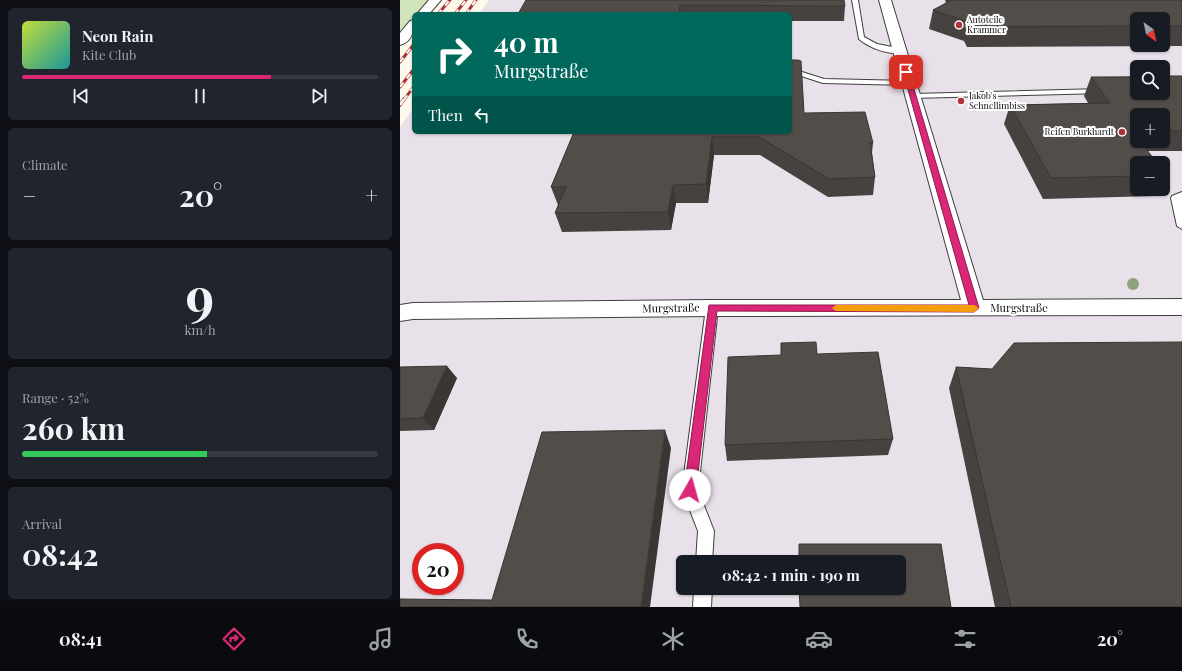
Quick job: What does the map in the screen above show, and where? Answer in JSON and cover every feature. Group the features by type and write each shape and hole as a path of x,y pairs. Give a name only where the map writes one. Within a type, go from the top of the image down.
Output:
{"street":[{"path":"425,12 435,0"},
{"path":"885,0 974,308"},
{"path":"400,41 412,26"},
{"name":"Murgstraße","path":"400,313 712,308 1182,307"}],"lane":[{"path":"855,0 862,38 866,43 876,47 900,51"},
{"path":"792,73 799,73 823,81 911,89 1030,92 1106,91"},
{"path":"1182,195 1176,198 1182,226"},
{"path":"704,555 706,531 690,490 712,308"},
{"path":"702,607 703,595"}],"shaded area":[{"path":"489,0 1182,0 1182,607 400,607 400,127 412,110 412,134 792,134 792,12 480,12"}],"green space":[{"path":"400,0 430,0 420,12 412,12 412,21 400,35"}],"building":[{"path":"526,0 844,0 845,6 680,5 679,12 519,12"},
{"path":"952,0 1182,0 1182,26 1170,26 1170,12 1130,12 1130,26 971,27 968,22 933,10"},
{"path":"792,60 801,61 804,113 865,112 873,143 870,143 875,177 829,179 759,137 712,137 706,184 673,185 668,212 555,213 566,187 551,187 573,134 792,134"},
{"path":"1170,76 1182,76 1182,131 1170,131 1170,108 1130,108 1130,148 1145,148 1152,156 1130,156 1130,176 1051,178 1010,105 1110,103 1091,77 1130,77 1130,100 1170,100"},
{"path":"816,342 817,354 878,352 893,439 725,445 728,357 781,355 781,343"},
{"path":"1182,342 1182,607 1011,607 956,367 992,369 1014,343"},
{"path":"447,366 423,418 400,419 400,367"},
{"path":"665,430 641,607 400,607 400,599 492,600 542,432"},
{"path":"799,544 941,544 951,607 800,607 799,595 906,595 906,555 799,555"}],"railway":[{"path":"440,12 450,0"},
{"path":"457,12 466,0"},
{"path":"467,12 476,0"},
{"path":"400,62 412,47"},
{"path":"400,87 412,72"},
{"path":"404,100 412,89"},
{"path":"400,105 404,99"}],"slow traffic":[{"path":"836,308 974,308"}],"place":[{"name":"Autoteile Krammer","path":"959,25"},
{"name":"Jakob's Schnellimbiss","path":"961,101"},
{"name":"Reifen Burkhardt","path":"1122,132"}],"route":[{"path":"690,490 712,308 974,308 906,72"}]}
